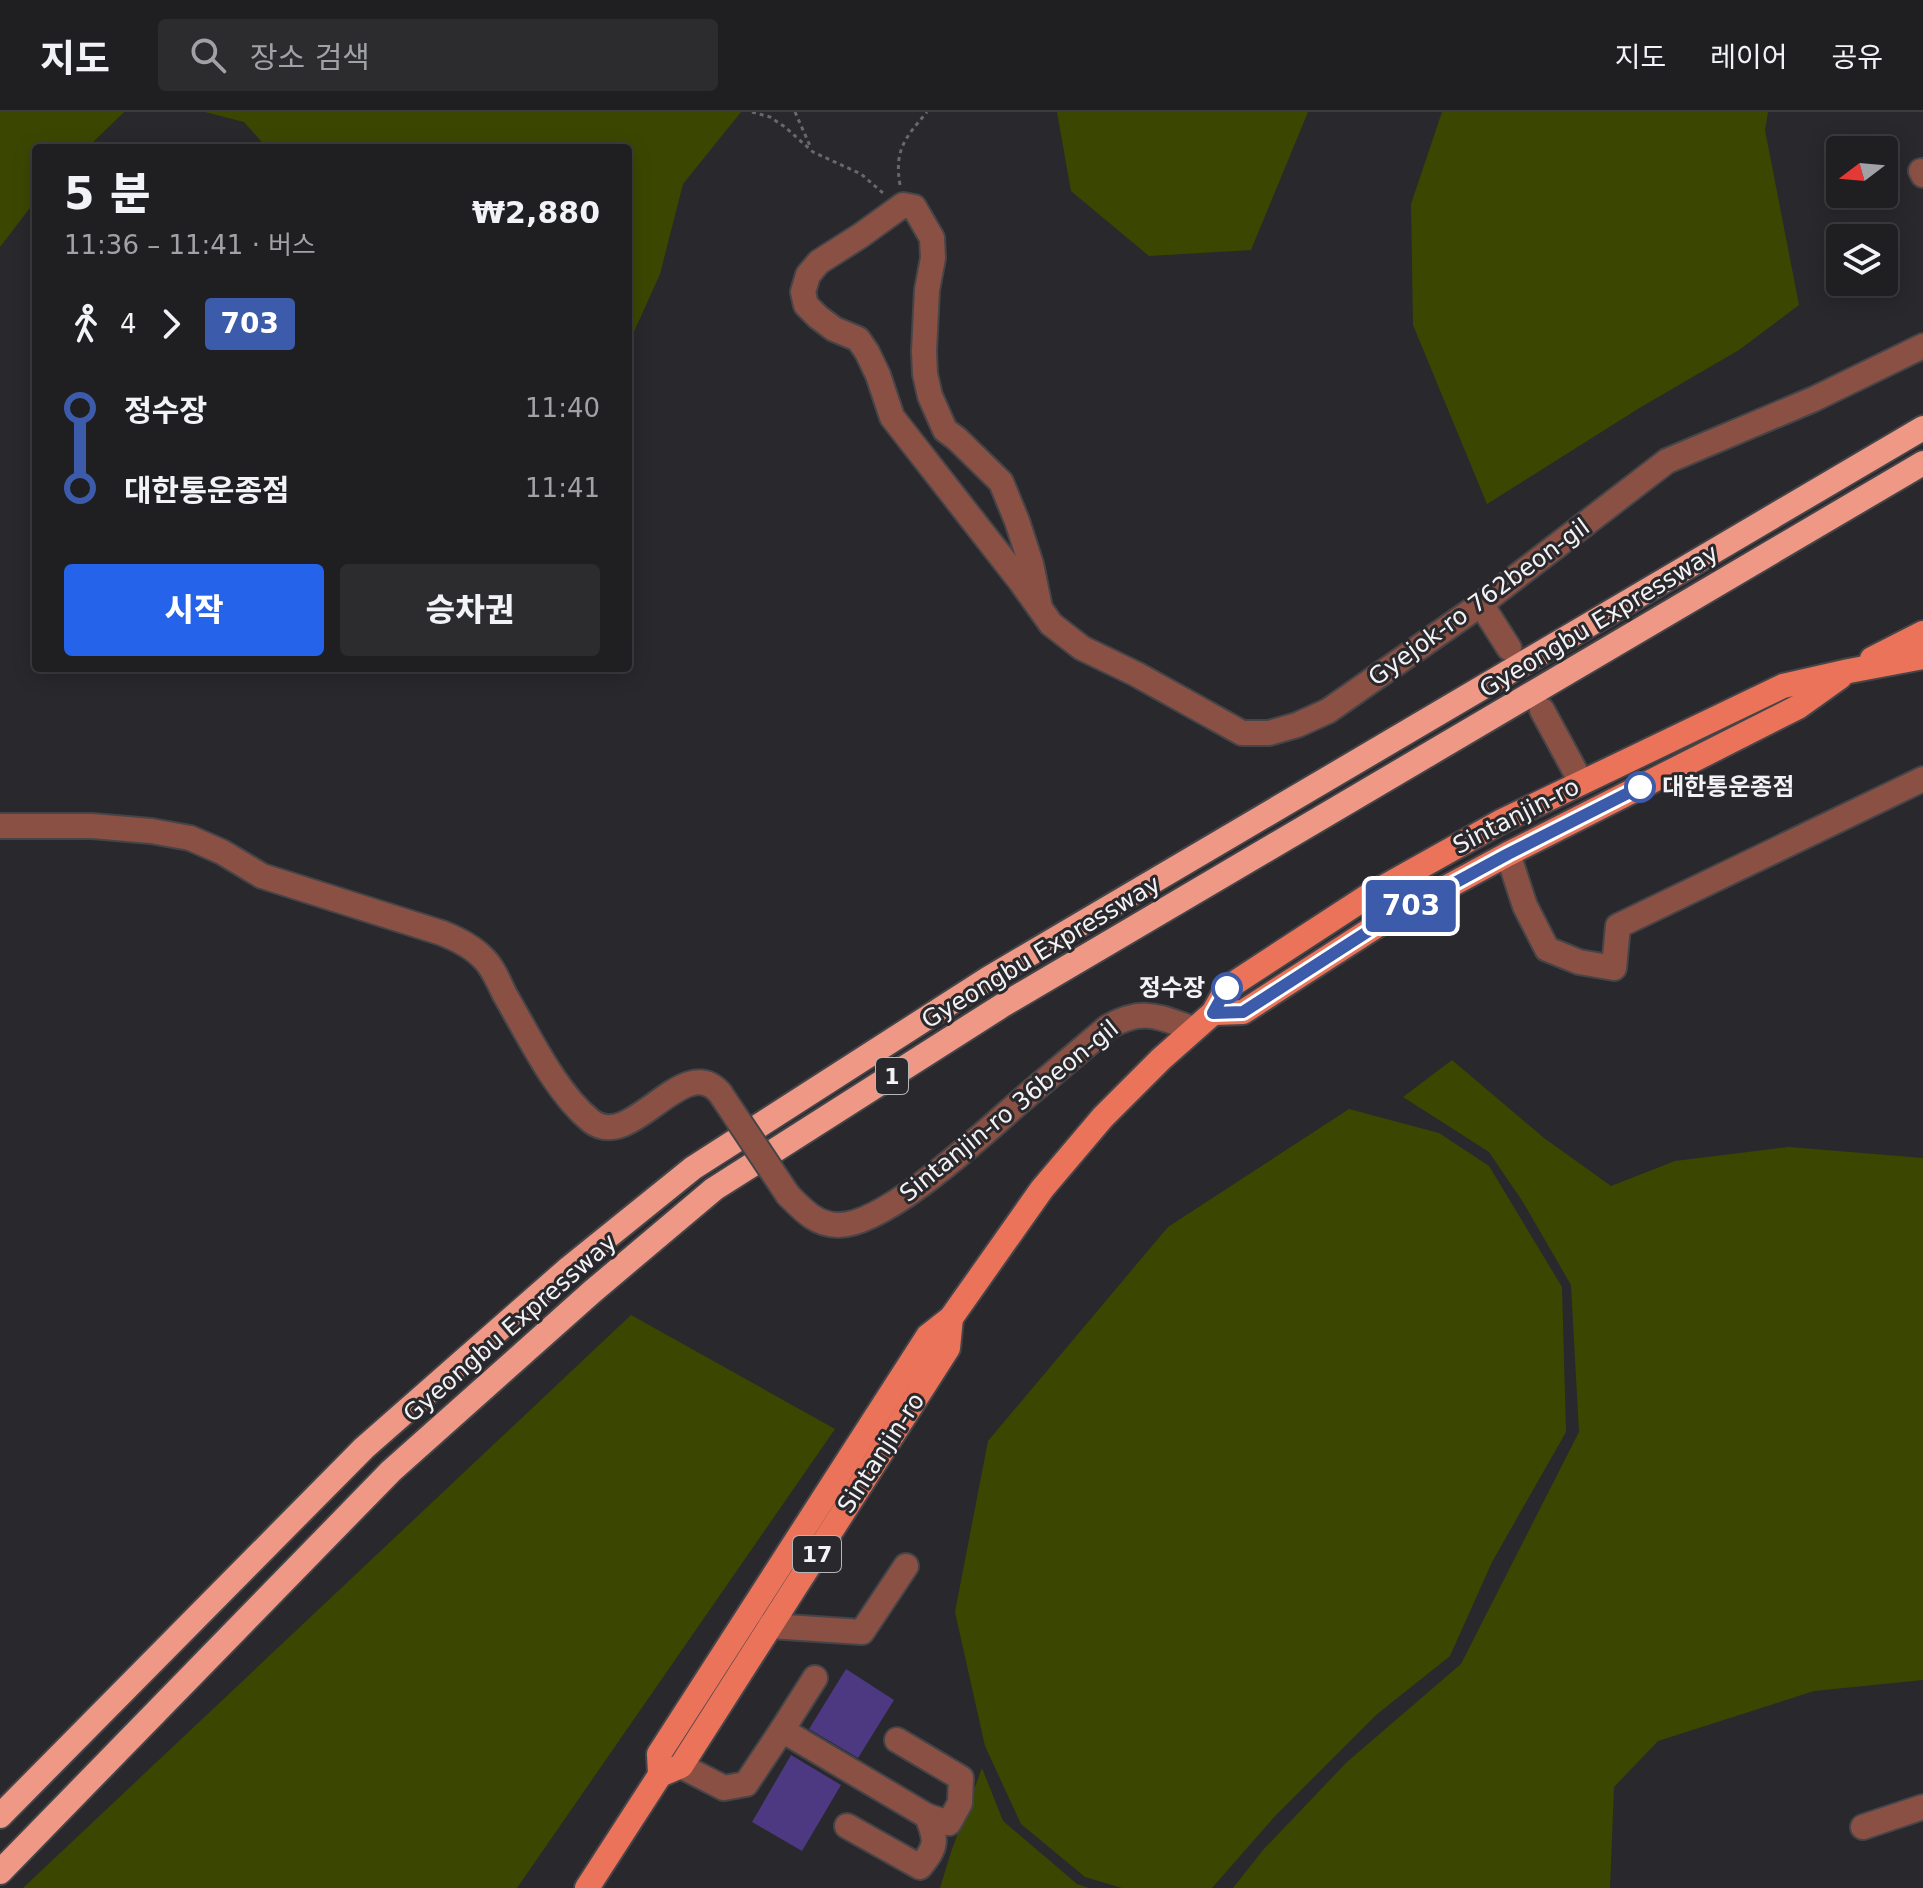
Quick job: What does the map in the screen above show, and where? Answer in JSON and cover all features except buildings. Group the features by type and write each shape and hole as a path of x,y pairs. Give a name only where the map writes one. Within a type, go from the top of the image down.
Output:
{"highway":[{"name":"Gyeongbu Expressway","path":"0,1816 364,1448 569,1268 693,1168 989,978 1923,428"},
{"name":"Gyeongbu Expressway","path":"0,1872 391,1471 593,1291 714,1189 1017,997 1923,463"}],"main road":[{"name":"Sintanjin-ro","path":"1213,1013 1243,1012 1381,923 1508,854 1798,707 1849,671 1923,633"},
{"path":"1849,671 1923,657"},
{"name":"Sintanjin-ro","path":"671,1770 659,1754 928,1336 951,1318 1042,1189 1103,1117 1213,1013 1227,988 1368,896 1502,821 1783,686 1849,671"},
{"name":"Sintanjin-ro","path":"587,1888 770,1626 948,1348 951,1318"}],"street":[{"path":"903,205 914,207 932,238 933,258 927,290 924,351 930,396 945,430 1001,482 1031,564 1040,608"},
{"name":"Gyejok-ro 762beon-gil","path":"903,205 819,262 808,275 803,292 806,305 834,329 858,339 878,375 892,417 1051,624 1082,648 1242,733 1269,733 1328,711 1481,604 1667,461 1814,399 1923,346"},
{"path":"1481,604 1509,648"},
{"path":"1542,710 1581,782"},
{"path":"1508,854 1525,906 1547,949 1579,962 1614,968 1618,926 1923,779"},
{"name":"Sintanjin-ro 36beon-gil","path":"0,826 92,826 190,838 222,852 262,876 428,928 465,943 485,959 554,1077 577,1109 595,1124 609,1128 631,1120 681,1087 699,1082 713,1085 788,1195 821,1223 839,1226 858,1222 906,1195 956,1157 1108,1027 1122,1019 1152,1015 1194,1029"},
{"path":"770,1626 862,1632 906,1566"},
{"path":"671,1770 724,1788 746,1784 815,1678"},
{"path":"782,1730 927,1816 949,1823 960,1803 961,1778 897,1740"},
{"path":"1863,1827 1923,1807"},
{"path":"847,1826 920,1867 930,1855 935,1836 927,1816"}],"path":[{"path":"752,112 770,117 813,152 861,174 889,198 903,205"},
{"path":"795,112 813,152"},
{"path":"903,205 898,156 910,132 927,112"}],"green space":[{"path":"0,112 124,112 91,144 32,144 32,205 0,247"},
{"path":"205,112 741,112 683,184 660,274 632,336 632,144 263,144 244,122"},
{"path":"1057,112 1308,112 1251,250 1149,256 1071,191"},
{"path":"1442,112 1768,112 1765,130 1799,305 1739,350 1641,407 1487,504 1413,325 1411,204"},
{"path":"1452,1060 1544,1138 1611,1186 1675,1161 1789,1147 1923,1158 1923,1680 1814,1691 1658,1741 1614,1787 1610,1888 1233,1888 1263,1850 1347,1762 1461,1664 1579,1432 1571,1285 1523,1202 1489,1152 1403,1097"},
{"path":"1349,1109 1439,1133 1489,1166 1562,1287 1566,1432 1492,1562 1450,1656 1376,1715 1276,1815 1212,1888 1122,1888 1085,1877 1021,1824 985,1746 955,1612 988,1441 1168,1227"},
{"path":"631,1315 835,1429 517,1888 23,1888"},
{"path":"982,1768 1003,1821 1077,1884 1089,1888 940,1888"}],"bus line":[{"name":"703","path":"1227,988 1213,1013 1243,1012 1381,923 1640,787"}],"place":[{"name":"대한통운종점","path":"1640,787"},
{"name":"정수장","path":"1227,988"}]}
